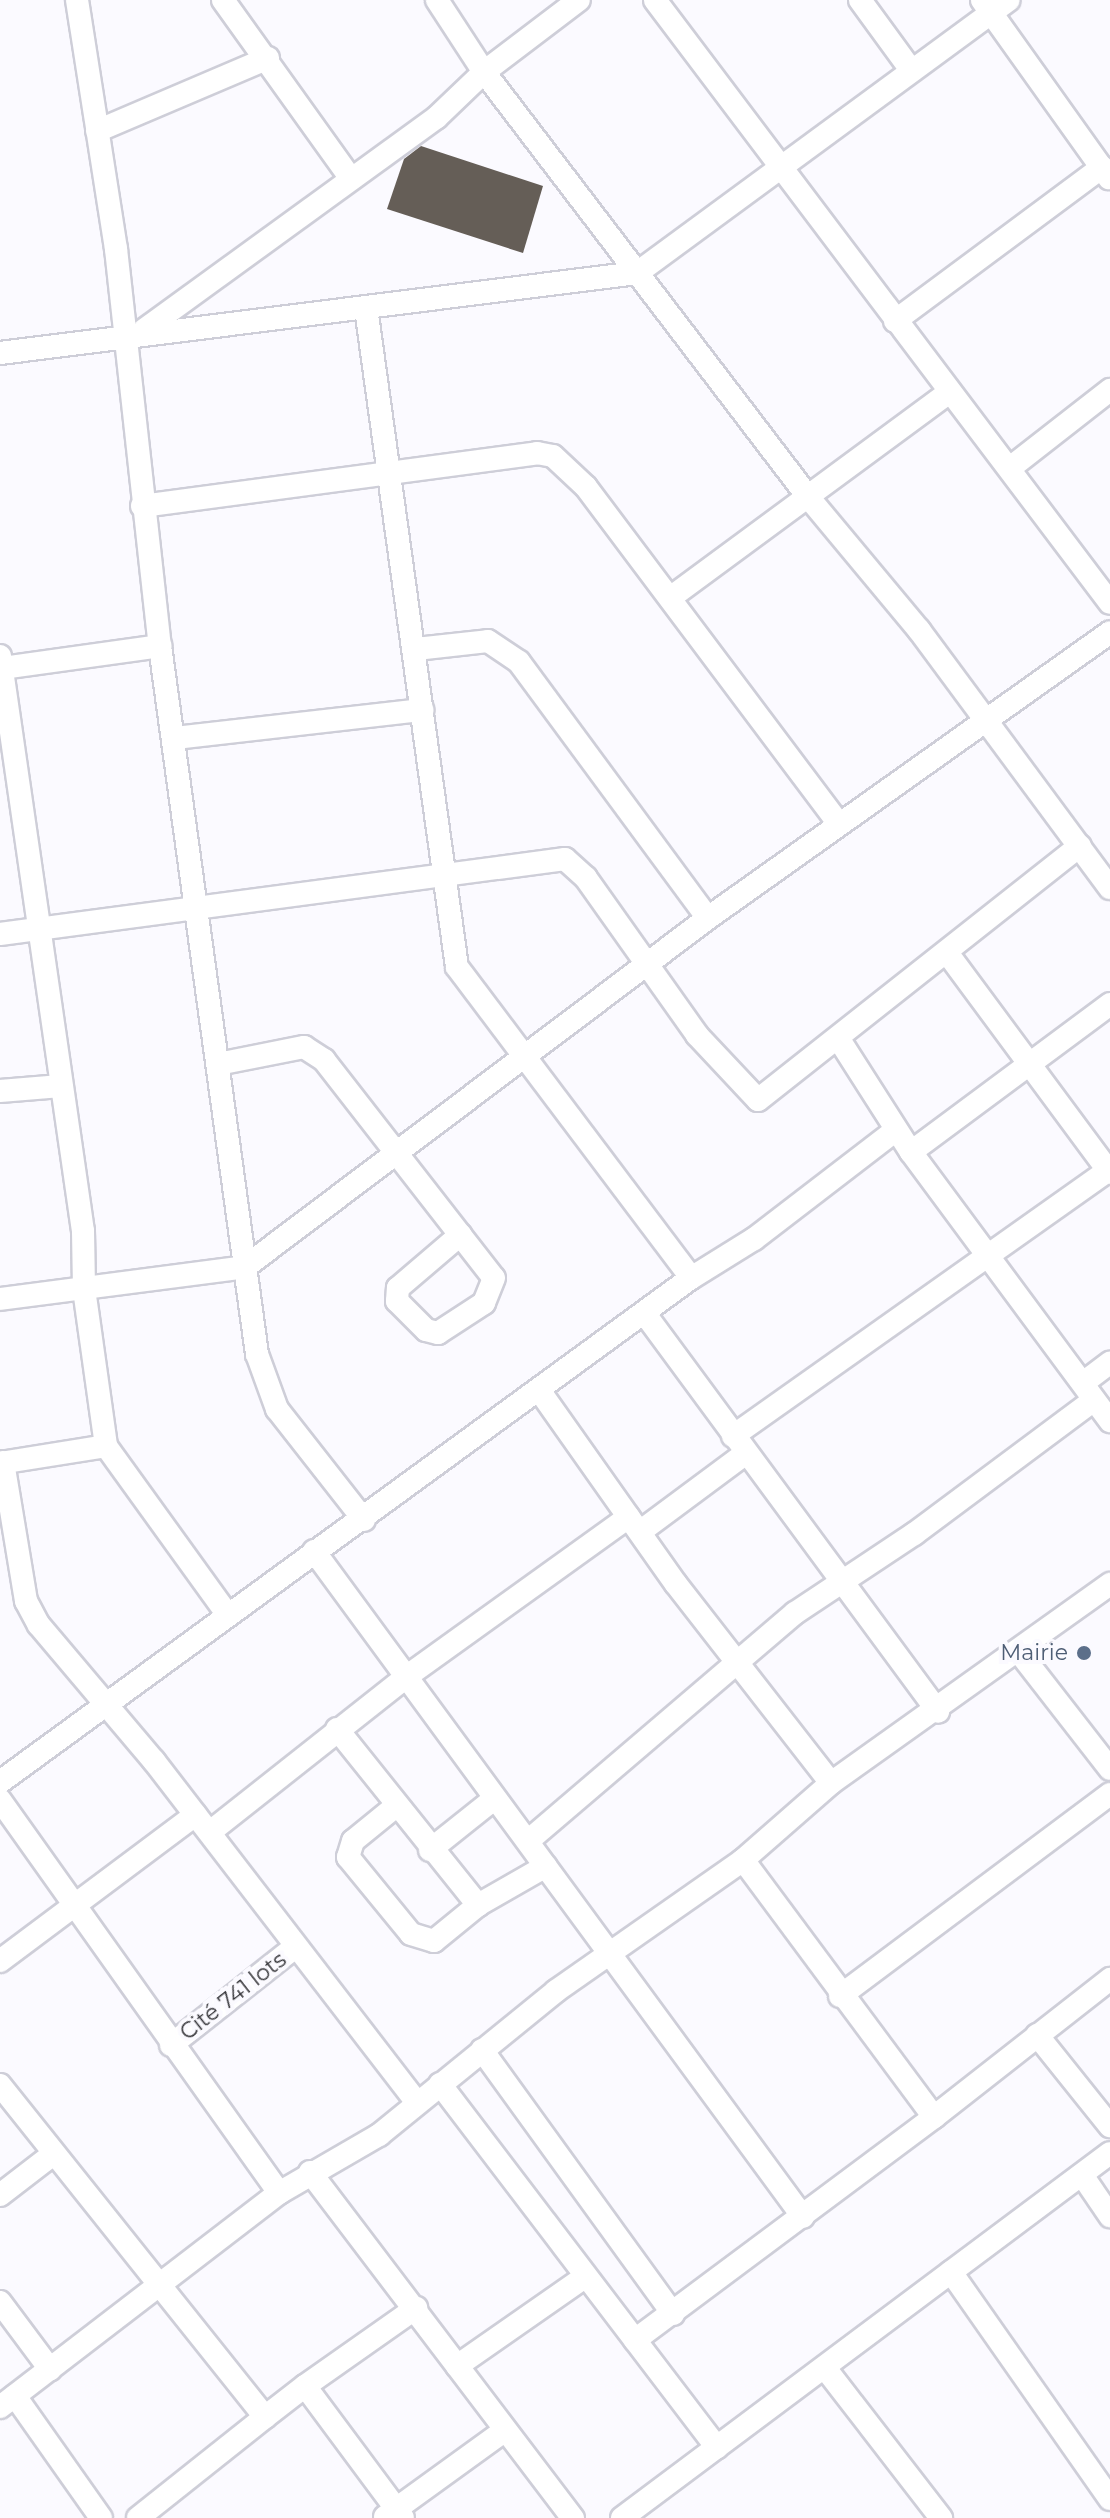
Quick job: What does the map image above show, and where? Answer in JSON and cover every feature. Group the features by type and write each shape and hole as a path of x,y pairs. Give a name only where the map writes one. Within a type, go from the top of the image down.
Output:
{"street":[{"path":"77,0 132,333 142,506 199,908 245,1267 264,1385 294,1435 364,1520"},
{"path":"223,0 268,58 351,179"},
{"path":"437,0 484,72 637,273 1108,881"},
{"path":"132,333 436,118 484,72 579,0"},
{"path":"655,0 781,174 1010,468 1110,603"},
{"path":"860,0 911,70"},
{"path":"0,353 132,333 366,308 637,273 781,174 994,4 1106,173 895,321"},
{"path":"97,131 268,58"},
{"path":"366,308 392,471 457,967 521,1058 691,1278"},
{"path":"1010,468 1110,390"},
{"path":"670,598 949,392"},
{"path":"142,506 392,471 553,456 586,487 839,824"},
{"path":"0,1299 245,1267 708,918 985,719 1066,669 1110,632"},
{"path":"416,649 488,641 511,655 708,918"},
{"path":"160,646 1,662 8,758 40,927 83,1231 84,1289 106,1446 228,1615"},
{"path":"175,738 422,710"},
{"path":"0,934 565,859 586,878 697,1035 758,1100 840,1041 1080,846"},
{"path":"0,1961 74,1904 202,1824 406,1677 635,1524 988,1257 1109,1171 948,954"},
{"path":"911,1152 1110,1004"},
{"path":"840,1041 911,1152 1110,1421"},
{"path":"218,1064 313,1050 395,1152 494,1278 489,1295 438,1333 426,1330 397,1301 398,1288 460,1235"},
{"path":"0,1091 61,1086"},
{"path":"0,1782 314,1551 364,1520 691,1278 754,1239 896,1130"},
{"path":"645,1314 938,1712"},
{"path":"528,1841 735,1660 841,1579 914,1534 1088,1392 1110,1363"},
{"path":"539,1390 735,1660 831,1783"},
{"path":"106,1446 2,1463 26,1601 102,1706 202,1824 417,2103"},
{"path":"314,1551 803,2217"},
{"path":"101,2518 7,2401 279,2193 310,2172 379,2135 482,2050 611,1953 743,1860 831,1783 938,1712 1110,1584"},
{"path":"1019,1652 1110,1769"},
{"path":"337,1729 430,1850 478,1905"},
{"path":"840,1996 1110,1794"},
{"path":"430,1850 494,1799"},
{"path":"0,1800 279,2193"},
{"path":"396,1806 353,1841 348,1857 411,1934 434,1941 478,1905 546,1866"},
{"path":"743,1860 840,1996 934,2117"},
{"name":"Cité 741 lots","path":"171,2045 295,1947"},
{"path":"635,2340 803,2217 1110,1979"},
{"path":"1037,2035 1110,2126"},
{"path":"482,2050 673,2314"},
{"path":"440,2084 717,2447"},
{"path":"0,2085 52,2155 265,2417"},
{"path":"622,2518 1110,2153"},
{"path":"0,2195 52,2155"},
{"path":"310,2172 573,2518"},
{"path":"1082,2175 1110,2216"},
{"path":"951,2272 1101,2466 1110,2499"},
{"path":"457,2366 586,2276"},
{"path":"0,2302 50,2369"},
{"path":"138,2518 305,2386 416,2308"},
{"path":"825,2368 941,2518"},
{"path":"305,2386 395,2515 505,2430"}],"building":[{"path":"421,146 543,186 523,253 387,209 404,159"}],"place":[{"name":"Mairie","path":"1084,1653"}]}
